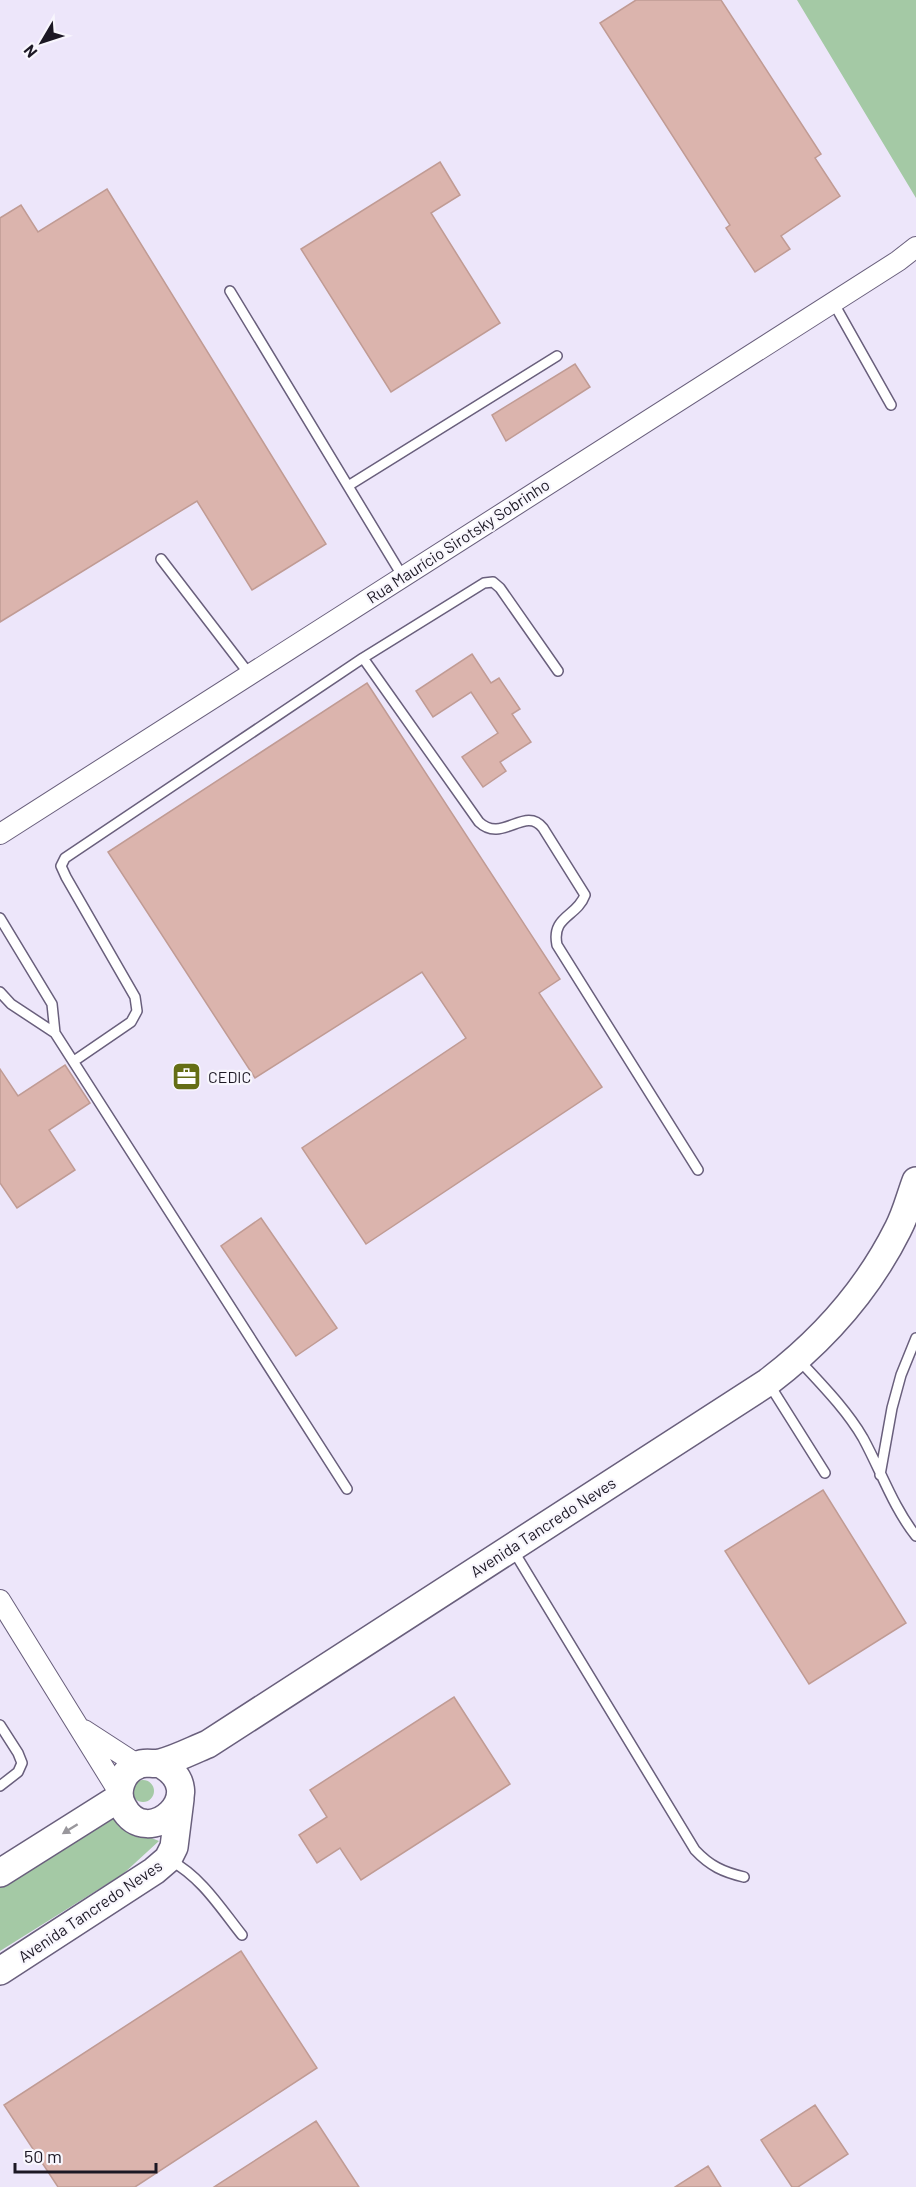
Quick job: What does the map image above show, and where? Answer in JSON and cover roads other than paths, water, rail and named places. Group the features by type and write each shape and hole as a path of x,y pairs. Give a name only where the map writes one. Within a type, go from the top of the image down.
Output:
{"main road":[{"name":"Avenida Tancredo Neves","path":"148,1764 208,1744 768,1382 798,1359 861,1291 899,1228 916,1181"},
{"name":"Avenida Tancredo Neves","path":"0,1971 154,1871 168,1859 174,1847 180,1794 208,1744"},
{"path":"148,1764 168,1768 175,1775 180,1794 173,1813 166,1819 147,1823 137,1821 129,1815 123,1808 119,1796 123,1778 129,1770 148,1764"},
{"path":"0,1873 119,1796"}],"street":[{"name":"Rua Maurício Sirotsky Sobrinho","path":"0,834 916,247"},
{"path":"0,1600 80,1727 119,1796"},
{"path":"80,1727 148,1764"}],"lane":[{"path":"230,291 403,577"},
{"path":"833,302 891,405"},
{"path":"348,486 557,356"},
{"path":"161,559 250,675"},
{"path":"74,1061 131,1022 138,1011 135,997 66,877 61,866 66,858 363,658 484,583 493,582 500,588 558,671"},
{"path":"363,658 479,822 486,828 494,830 531,819 543,828 585,895 582,902 558,925 555,933 557,945 698,1170"},
{"path":"0,918 52,1004 55,1033"},
{"path":"0,992 11,1004 55,1033 347,1490"},
{"path":"880,1475 892,1408 901,1375 916,1338"},
{"path":"798,1359 846,1413 862,1438 904,1521 916,1536"},
{"path":"768,1382 825,1473"},
{"path":"511,1548 694,1850 706,1863 723,1872 744,1877"},
{"path":"0,1725 22,1763 18,1772 0,1786"},
{"path":"168,1859 188,1870 201,1882 242,1935"}],"place":[{"name":"CEDIC","path":"187,1077"}]}
